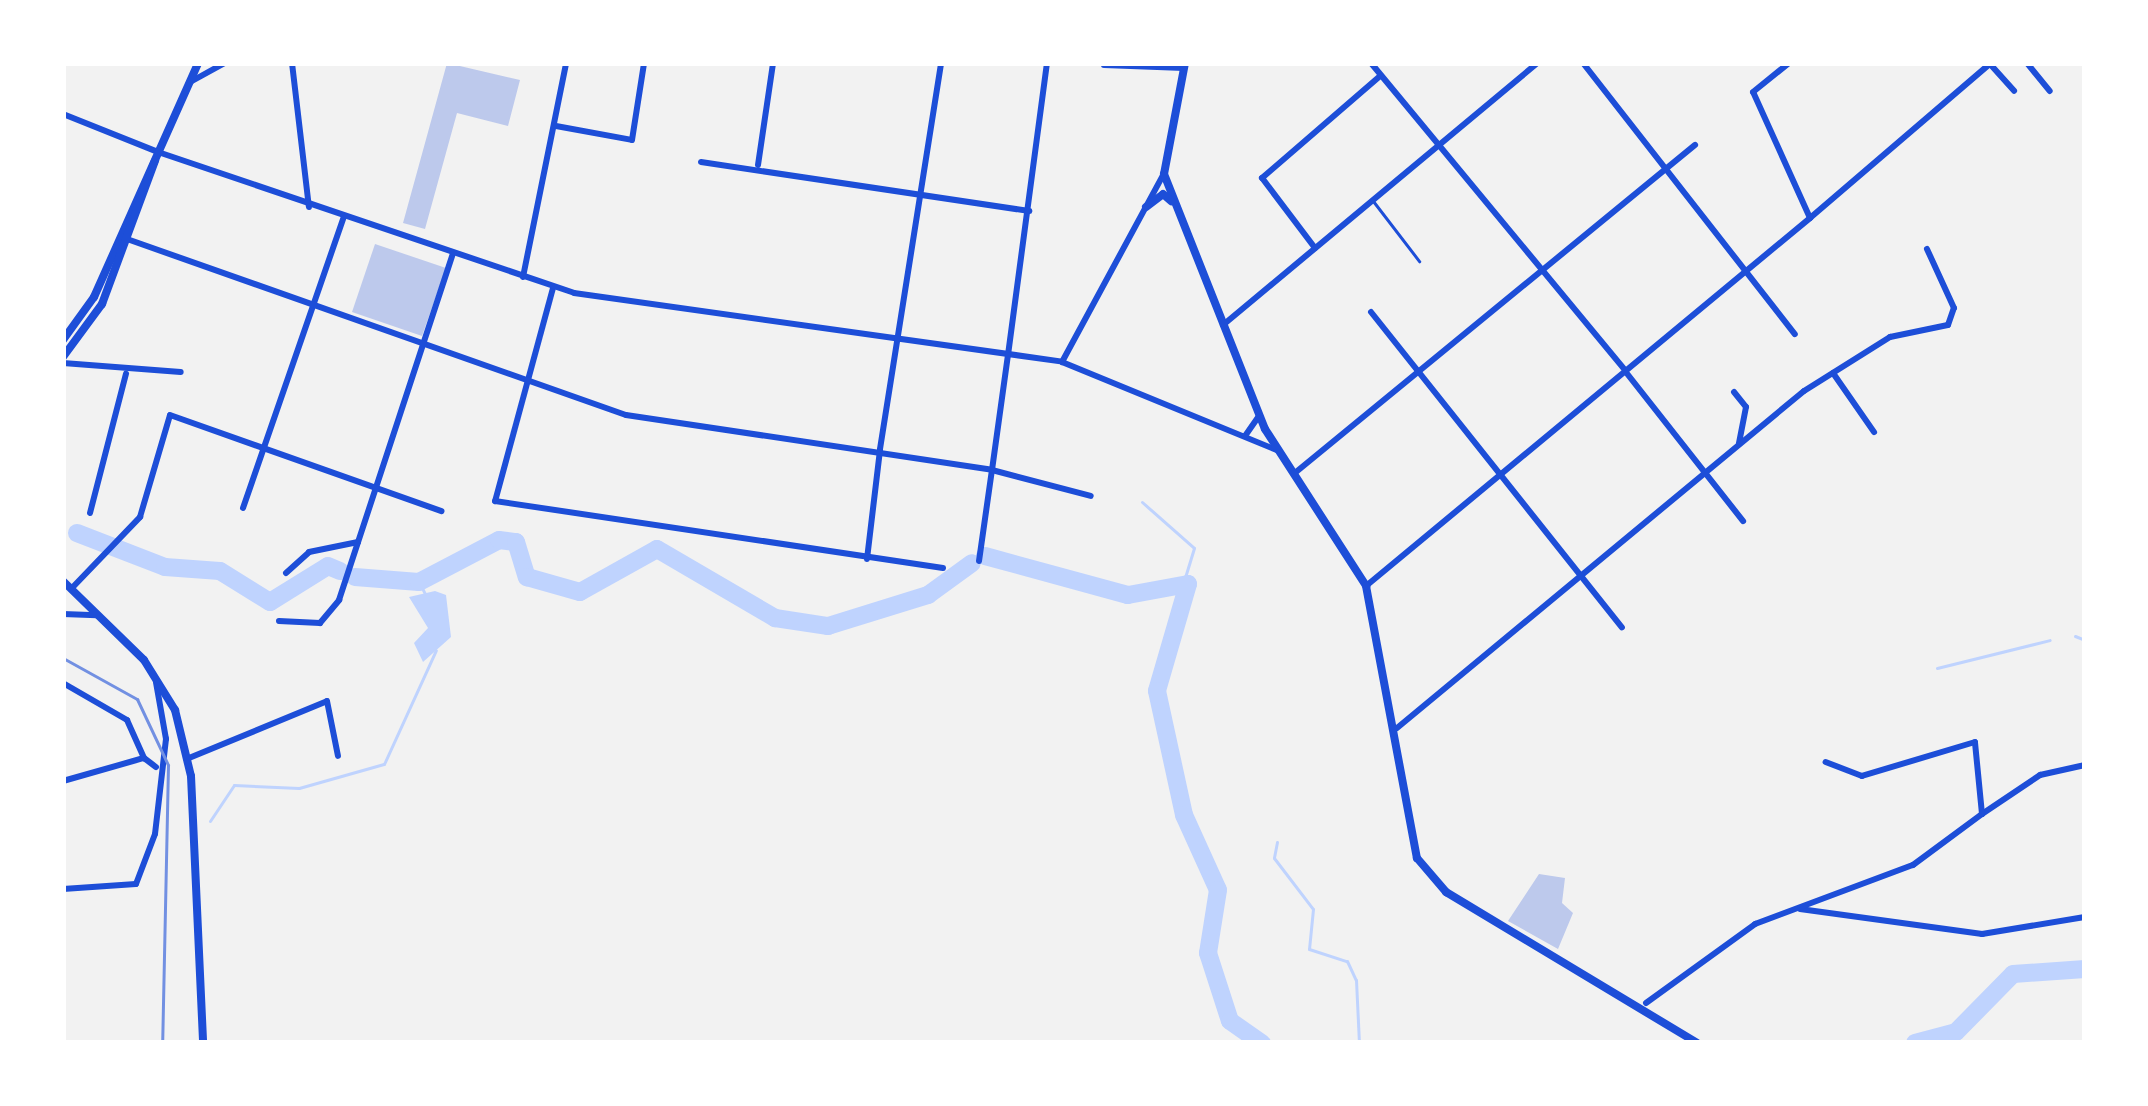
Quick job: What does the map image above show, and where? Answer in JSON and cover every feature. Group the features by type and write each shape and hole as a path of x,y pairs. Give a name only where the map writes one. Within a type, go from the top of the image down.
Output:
{"main road":[{"path":"63,360 125,238 198,63"},
{"path":"1184,66 1164,174 1259,416 1366,586 1397,728 1408,826 1430,877 1646,1003 1697,1043"},
{"path":"1146,207 1163,194 1179,212"},
{"path":"63,340 125,238"},
{"path":"63,581 154,672 188,758 203,1043"}],"street":[{"path":"192,81 224,63"},
{"path":"292,63 309,207"},
{"path":"523,277 566,63"},
{"path":"556,126 632,140 644,63"},
{"path":"758,165 773,63"},
{"path":"867,559 897,333 941,63"},
{"path":"979,561 1047,64 1035,63"},
{"path":"1371,63 1743,521"},
{"path":"1222,325 1538,63"},
{"path":"1583,63 1672,169 1744,272 1796,334"},
{"path":"1789,63 1753,92 1810,218"},
{"path":"1366,586 1991,63 2014,91"},
{"path":"2026,63 2050,91"},
{"path":"1104,65 1184,66"},
{"path":"1315,248 1262,178 1380,76"},
{"path":"63,114 156,156 554,288 897,333 1062,362 1277,451"},
{"path":"1296,472 1672,169 1695,145"},
{"path":"701,162 758,165 1029,211"},
{"path":"1062,362 1164,174"},
{"path":"243,508 344,217"},
{"path":"125,238 529,386 700,430 880,449 992,470 1090,496"},
{"path":"1397,728 1738,446 1833,374 1890,337 1953,320 1927,248"},
{"path":"279,621 329,619 378,489 453,253"},
{"path":"554,288 495,501 943,568"},
{"path":"1371,312 1622,627"},
{"path":"63,360 126,374 181,372"},
{"path":"90,513 126,374"},
{"path":"1833,374 1874,432"},
{"path":"1734,392 1746,407 1738,446"},
{"path":"71,589 140,517 170,415 441,511"},
{"path":"1243,437 1259,416"},
{"path":"286,573 309,552 358,542"},
{"path":"63,614 100,615"},
{"path":"63,889 127,892 155,834 156,767 166,739 154,672"},
{"path":"63,683 127,720 144,758 156,767"},
{"path":"188,758 326,701 338,756"},
{"path":"1826,762 1862,776 1975,742 1982,814"},
{"path":"63,781 144,758"},
{"path":"1646,1003 1706,952 1796,908 1913,865 2040,775 2085,765"},
{"path":"1796,908 1982,934 2085,917"}],"lane":[{"path":"1372,200 1419,260"}],"water":[{"path":"435,591 446,595 451,637 423,662 414,643 428,628 409,597"}],"building":[{"path":"447,63 520,80 508,126 457,113 425,229 403,223"},
{"path":"375,244 446,268 422,336 352,312"},
{"path":"1539,874 1565,878 1562,903 1573,913 1558,949 1508,921"}],"waterway":[{"path":"1142,502 1194,548 1184,581"},
{"path":"77,533 165,567 220,571 270,602 328,566 340,571"},
{"path":"355,577 419,582 499,540 516,542 527,577 580,592 657,549 775,618 828,626 928,595 972,563"},
{"path":"985,556 1128,595 1188,584 1157,691 1184,815 1218,890 1208,953 1230,1021 1262,1043"},
{"path":"419,582 425,594"},
{"path":"2075,636 2085,640"},
{"path":"1937,668 2050,640"},
{"path":"210,821 234,785 299,788 384,764 436,650"},
{"path":"1277,842 1274,858 1313,909 1309,949 1347,961 1356,980 1359,1043"},
{"path":"1915,1043 1956,1032 2013,974 2085,969"}],"railway":[{"path":"63,658 137,699 168,765 162,1043"}]}
